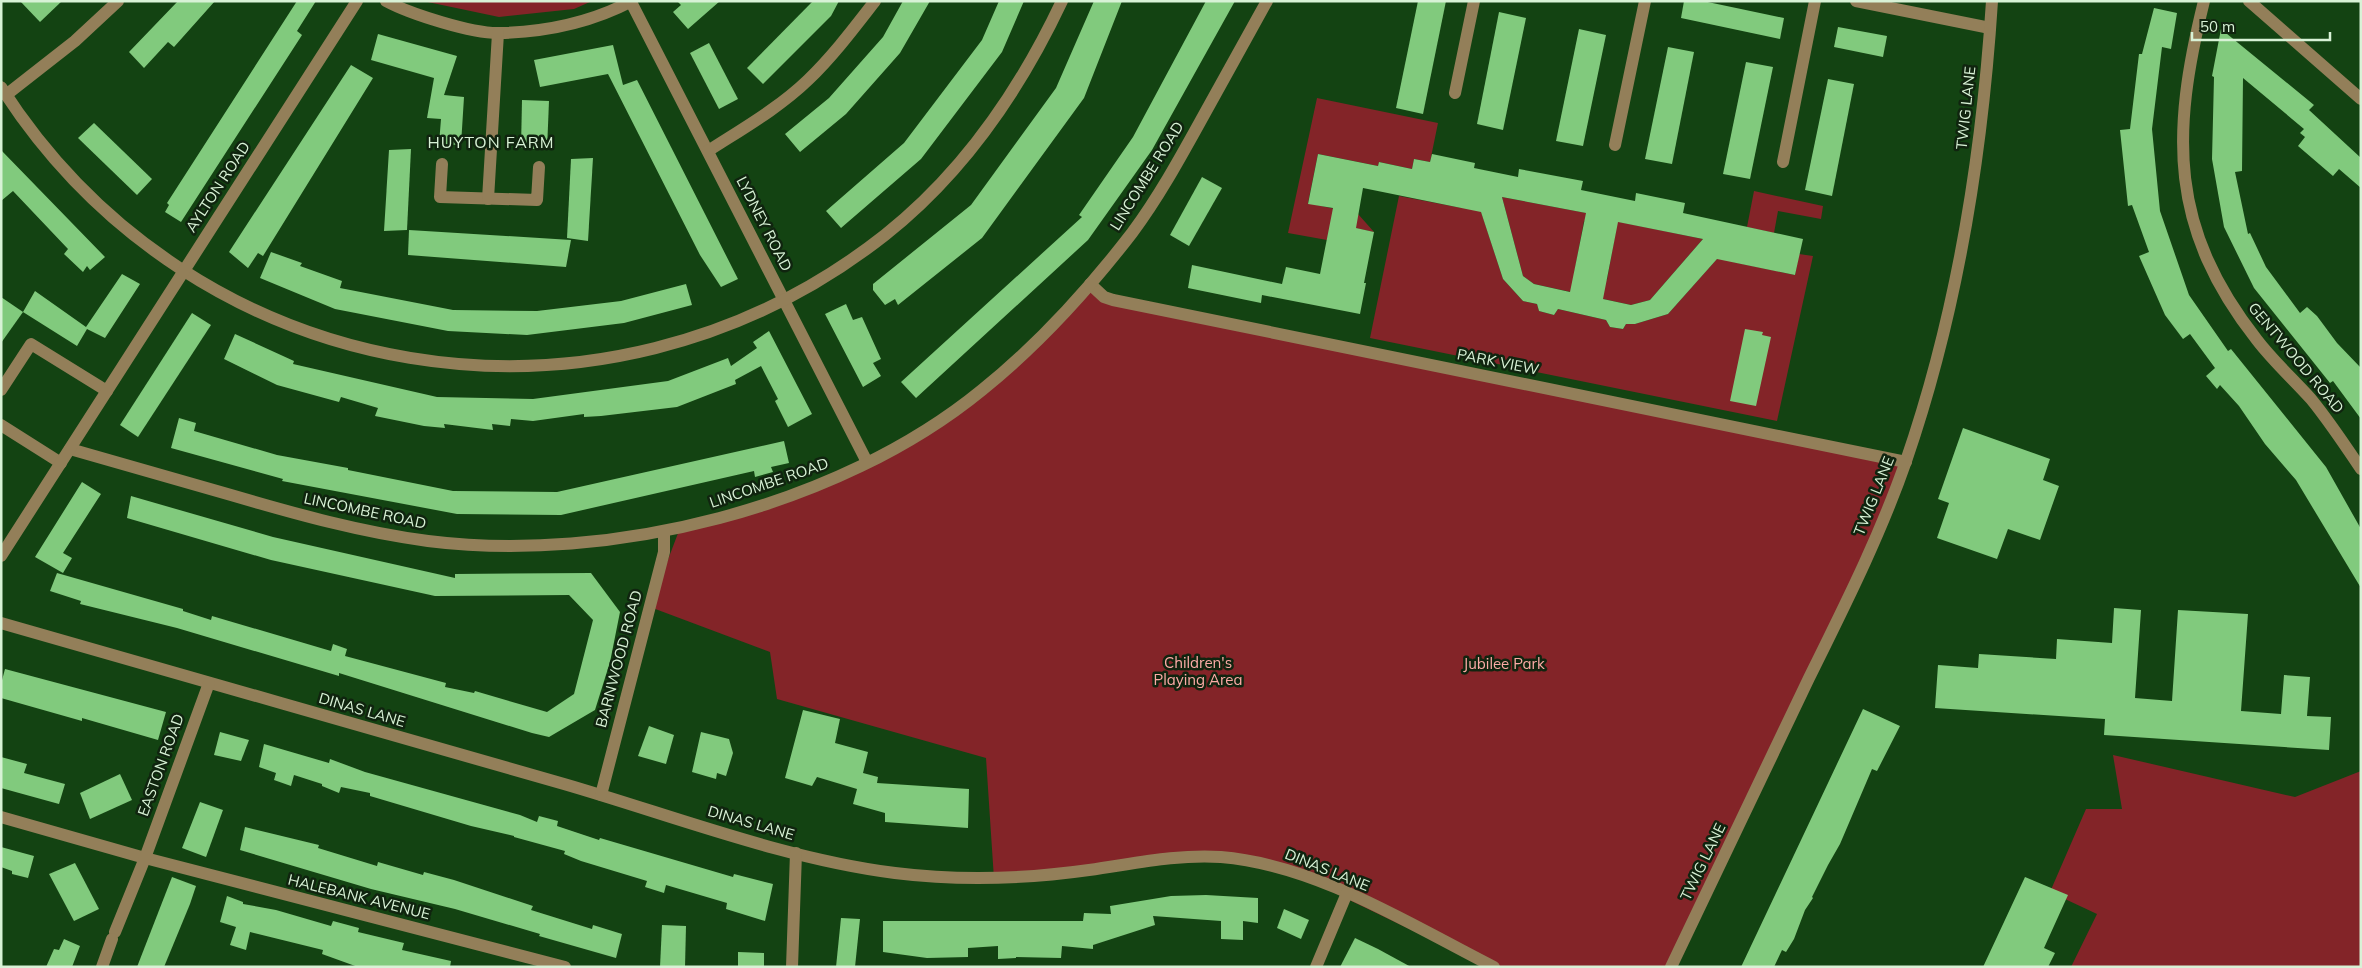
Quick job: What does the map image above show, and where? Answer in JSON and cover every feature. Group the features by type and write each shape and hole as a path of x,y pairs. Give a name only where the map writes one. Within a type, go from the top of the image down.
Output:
{"street":[{"path":"118,1 75,41 4,91 50,155 70,177 128,230 184,271 252,309 307,332 339,342 405,357 476,366 553,364 639,352 700,335 758,312 832,272 887,234 948,174 1007,100 1032,60 1062,1"},
{"name":"AYLTON ROAD","path":"1,556 357,1"},
{"path":"386,1 397,7 451,25 498,33 558,27 596,17 632,2"},
{"path":"708,151 775,107 808,81 837,49 875,1"},
{"name":"LINCOMBE ROAD","path":"70,449 331,523 408,538 478,545 524,546 603,540 664,531 780,499 828,481 889,452 943,419 982,391 1037,341 1090,284 1149,208 1176,166 1267,1"},
{"path":"1455,93 1474,1"},
{"path":"1616,145 1645,1"},
{"path":"1783,162 1815,1"},
{"path":"1856,1 1990,28"},
{"name":"TWIG LANE","path":"1671,967 1865,562 1906,462 1935,364 1962,249 1982,122 1992,1"},
{"name":"GENTWOOD ROAD","path":"2204,1 2191,57 2183,116 2184,166 2192,221 2213,273 2237,313 2259,342 2329,422 2361,470"},
{"path":"2249,1 2361,99"},
{"name":"LYDNEY ROAD","path":"632,2 867,462"},
{"path":"488,199 498,33"},
{"path":"442,164 440,197 488,199 537,200 539,168"},
{"name":"PARK VIEW","path":"1090,284 1104,297 1113,300 1906,462"},
{"path":"1,390 31,344 107,391"},
{"path":"1,425 61,463"},
{"name":"BARNWOOD ROAD","path":"601,795 664,552 664,531"},
{"name":"DINAS LANE","path":"1,623 601,795 796,853 895,873 994,879 1087,871 1162,858 1220,857 1281,867 1347,893 1494,967"},
{"name":"EASTON ROAD","path":"102,967 209,683"},
{"path":"1,817 144,858"},
{"path":"792,967 796,853"},
{"name":"HALEBANK AVENUE","path":"144,858 565,967"},
{"path":"1316,967 1347,893"}],"green space":[{"path":"423,1 592,1 574,9 499,17"},
{"path":"1317,98 1438,123 1430,162 1414,159 1412,169 1379,162 1378,166 1318,154 1308,203 1358,214 1374,232 1331,223 1327,240 1288,233"},
{"path":"1754,191 1823,206 1821,219 1778,211 1774,233 1747,227"},
{"path":"1475,193 1503,279 1523,301 1537,304 1539,311 1554,315 1558,309 1606,320 1610,327 1623,329 1626,324 1635,324 1668,314 1723,252 1733,262 1795,275 1799,254 1813,256 1777,421 1370,338 1399,196 1462,208"},
{"path":"1502,197 1597,215 1584,221 1574,274 1607,280 1616,230 1615,221 1703,239 1650,300 1631,305 1534,284 1523,276"},
{"name":"Jubilee Park","path":"1090,284 1098,292 1906,462 1677,967 1488,967 1281,867 1220,857 994,879 986,758 777,699 770,652 650,607 680,528 819,489 982,391"},
{"path":"2113,755 2295,797 2361,771 2361,967 2071,967 2097,914 2050,892 2086,809 2122,809"}],"building":[{"path":"20,1 62,1 40,22"},
{"path":"178,1 215,1 174,47 168,42 144,68 129,52"},
{"path":"297,1 316,1 297,31 302,35 181,222 165,212 169,205 167,203"},
{"path":"677,1 720,1 688,29 673,12 681,5"},
{"path":"813,1 839,1 831,16 763,84 747,68"},
{"path":"903,1 930,1 900,53 846,114 800,152 785,134 829,98 883,37"},
{"path":"999,1 1024,1 1002,52 921,159 841,228 826,211 904,143 982,40"},
{"path":"1094,1 1122,1 1084,98 982,238 898,305 895,299 885,305 873,290 873,284 971,205 1056,88"},
{"path":"1206,1 1235,1 1152,150 1088,240 916,398 901,382 1082,217 1079,215 1133,137"},
{"path":"1418,1 1446,1 1423,114 1396,108"},
{"path":"1684,1 1703,1 1784,18 1780,39 1681,18"},
{"path":"2154,8 2177,13 2171,49 2162,47 2152,129 2160,211 2189,295 2228,351 2231,349 2326,467 2361,529 2361,588 2296,480 2265,444 2239,406 2220,385 2217,389 2206,376 2215,368 2190,334 2183,339 2165,315 2139,256 2149,252 2132,205 2128,206 2120,130 2130,129 2139,54 2142,54"},
{"path":"1499,12 1526,18 1503,130 1477,124"},
{"path":"1838,27 1887,36 1883,57 1834,47"},
{"path":"1579,29 1606,35 1583,146 1556,141"},
{"path":"2221,29 2314,105 2309,110 2361,158 2361,188 2339,169 2333,176 2298,146 2305,137 2300,133 2304,129 2243,78 2242,171 2235,172 2248,234 2250,233 2266,267 2300,313 2307,307 2317,316 2337,343 2361,368 2361,419 2333,381 2330,383 2254,288 2224,227 2212,159 2214,77 2212,76"},
{"path":"378,34 457,56 444,95 464,97 461,145 439,144 441,119 427,118 434,78 371,60"},
{"path":"709,43 738,99 719,109 690,53"},
{"path":"613,45 623,85 637,80 738,279 721,287 700,255 608,74 540,87 534,60"},
{"path":"1668,47 1694,52 1672,164 1645,159"},
{"path":"1746,62 1773,67 1750,179 1723,174"},
{"path":"351,65 373,78 263,256 258,253 248,268 229,252"},
{"path":"1828,79 1854,84 1832,196 1805,190"},
{"path":"522,100 549,101 547,150 521,148"},
{"path":"94,123 152,179 137,195 78,138"},
{"path":"411,149 407,230 384,231 389,150"},
{"path":"1,150 105,257 90,270 87,266 83,272 64,254 68,249 13,191 1,201"},
{"path":"1318,154 1378,166 1379,162 1412,169 1414,159 1430,162 1432,154 1475,163 1474,168 1518,177 1519,169 1583,181 1581,190 1635,201 1636,193 1685,203 1683,213 1803,239 1795,275 1717,259 1668,314 1635,324 1626,324 1623,329 1610,327 1606,320 1558,309 1554,315 1539,311 1537,304 1523,301 1503,279 1481,212 1363,188 1356,228 1374,232 1360,314 1262,295 1261,303 1188,288 1192,265 1282,284 1286,267 1320,274 1333,208 1308,204","holes":["1502,197 1586,213 1570,292 1534,284 1523,276","1618,222 1703,239 1650,300 1631,305 1603,299"]},
{"path":"593,158 588,241 567,238 571,159"},
{"path":"1202,177 1222,188 1189,246 1170,235"},
{"path":"409,230 571,240 566,267 408,255"},
{"path":"271,252 302,263 300,266 342,281 340,288 453,310 537,311 621,301 686,284 692,305 624,323 527,335 448,331 335,309 260,278"},
{"path":"122,274 140,284 105,338 87,329 77,346 23,312 35,291 86,327"},
{"path":"1,297 23,312 1,343"},
{"path":"846,304 853,320 862,317 881,359 873,363 881,376 863,387 825,314"},
{"path":"192,313 211,325 138,437 120,425"},
{"path":"1745,329 1763,332 1762,335 1771,337 1756,406 1730,401"},
{"path":"769,331 812,414 788,427 775,401 778,399 761,366 735,380 736,384 677,407 601,416 584,417 584,414 533,421 511,419 510,426 492,424 493,430 444,424 445,428 424,426 375,416 378,408 341,397 339,402 277,385 224,359 235,334 294,361 293,364 437,397 533,399 668,381 728,358 731,366 757,348 753,342"},
{"path":"179,418 196,423 194,431 277,455 453,491 557,492 784,441 789,463 771,467 773,472 755,477 754,471 561,515 457,514 282,481 283,479 171,448"},
{"path":"1963,428 2050,459 2043,480 2059,486 2040,540 2008,529 1997,559 1937,538 1949,503 1938,499"},
{"path":"82,482 101,494 63,553 72,558 63,573 35,557"},
{"path":"131,496 273,537 455,578 455,574 591,573 620,612 610,662 595,710 549,737 339,673 339,676 177,628 80,604 81,601 50,591 57,573 183,609 183,611 211,620 212,616 331,651 333,644 347,649 345,656 446,683 445,687 474,693 475,691 547,712 574,694 593,620 569,595 435,596 271,560 127,518"},
{"path":"2114,608 2141,610 2135,698 2172,701 2178,610 2248,614 2241,711 2281,714 2284,675 2310,677 2307,716 2331,717 2329,750 2104,735 2105,719 1935,708 1938,665 1978,668 1979,654 2056,659 2057,639 2112,643"},
{"path":"5,669 166,712 158,740 82,718 82,721 1,698 1,684"},
{"path":"1863,709 1900,726 1877,771 1872,769 1840,844 1805,910 1794,939 1786,952 1782,950 1774,967 1741,967"},
{"path":"803,710 840,719 835,743 868,752 863,773 878,777 877,783 969,789 968,828 885,822 885,813 853,804 857,789 817,777 812,786 785,778"},
{"path":"649,726 674,735 666,764 638,756"},
{"path":"220,732 249,740 241,761 214,755"},
{"path":"701,732 729,739 733,753 726,776 717,773 716,779 692,772"},
{"path":"264,744 329,763 330,759 365,772 520,815 537,822 539,816 558,821 557,826 599,840 600,838 733,877 734,874 773,884 765,921 726,909 727,903 666,885 664,893 645,887 647,881 581,861 564,854 565,851 370,796 370,793 341,787 339,793 322,786 322,784 294,775 291,786 274,780 276,773 259,767"},
{"path":"1,757 27,764 24,773 65,784 59,804 1,788"},
{"path":"120,774 132,800 90,819 80,793"},
{"path":"200,802 223,810 206,857 182,848"},
{"path":"245,827 319,845 318,848 377,866 378,862 423,875 424,872 454,880 533,906 531,910 592,929 593,925 622,934 616,958 455,909 371,889 240,850"},
{"path":"1,847 34,856 28,878 12,874 12,871 1,867"},
{"path":"75,863 99,909 74,921 49,874"},
{"path":"172,877 196,886 190,904 164,967 137,967"},
{"path":"2025,877 2068,895 2044,948 2055,953 2048,967 1983,967"},
{"path":"1206,895 1258,898 1258,923 1243,921 1243,940 1221,939 1221,921 1153,916 1155,925 1093,945 1093,949 1062,946 1061,958 1016,957 998,959 998,946 968,948 968,957 927,958 883,952 883,921 1083,921 1084,913 1111,914 1110,906 1171,896"},
{"path":"227,896 243,902 243,904 276,910 331,926 333,921 359,928 358,932 404,943 402,950 451,961 450,967 358,967 322,954 323,950 250,932 246,950 230,945 236,927 220,922"},
{"path":"1284,909 1309,920 1301,939 1277,928"},
{"path":"841,918 860,919 855,967 836,967"},
{"path":"662,925 686,926 685,967 660,967"},
{"path":"1355,938 1378,949 1411,967 1340,967"},
{"path":"64,939 80,946 72,967 46,967 54,949 59,950"},
{"path":"738,952 764,953 764,967 738,967"}],"district":[{"name":"HUYTON FARM","path":"491,142"}],"park label":[{"name":"Children's Playing Area","path":"1198,672"}]}
